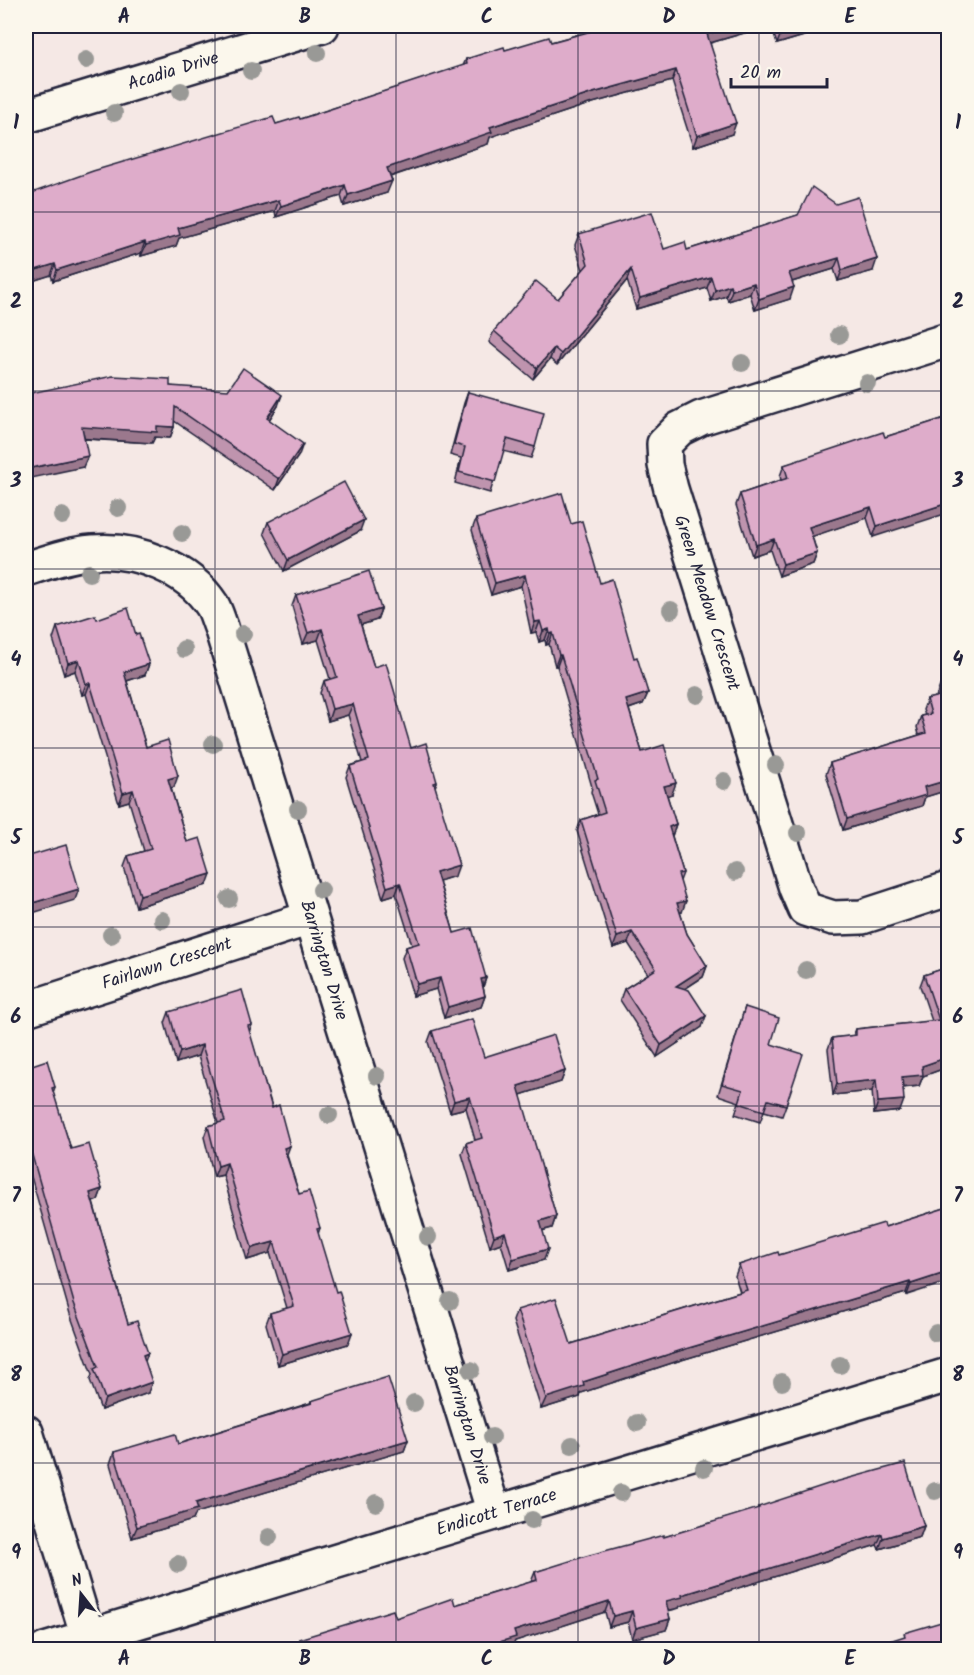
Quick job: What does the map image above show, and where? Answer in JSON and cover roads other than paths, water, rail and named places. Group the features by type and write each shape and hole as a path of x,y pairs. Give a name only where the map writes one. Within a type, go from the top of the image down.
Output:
{"street":[{"name":"Acadia Drive","path":"26,116 284,31 322,26"},
{"name":"Green Meadow Crescent","path":"948,340 700,418 679,429 663,444 671,489 796,888 805,909 833,918 862,917 948,889"},
{"name":"Barrington Drive","path":"26,569 64,557 94,551 122,552 143,556 182,576 212,605 221,627 494,1513"},
{"name":"Fairlawn Crescent","path":"26,1009 310,918"},
{"name":"Endicott Terrace","path":"45,1650 494,1513 946,1385"},
{"path":"26,1432 88,1637"}]}
